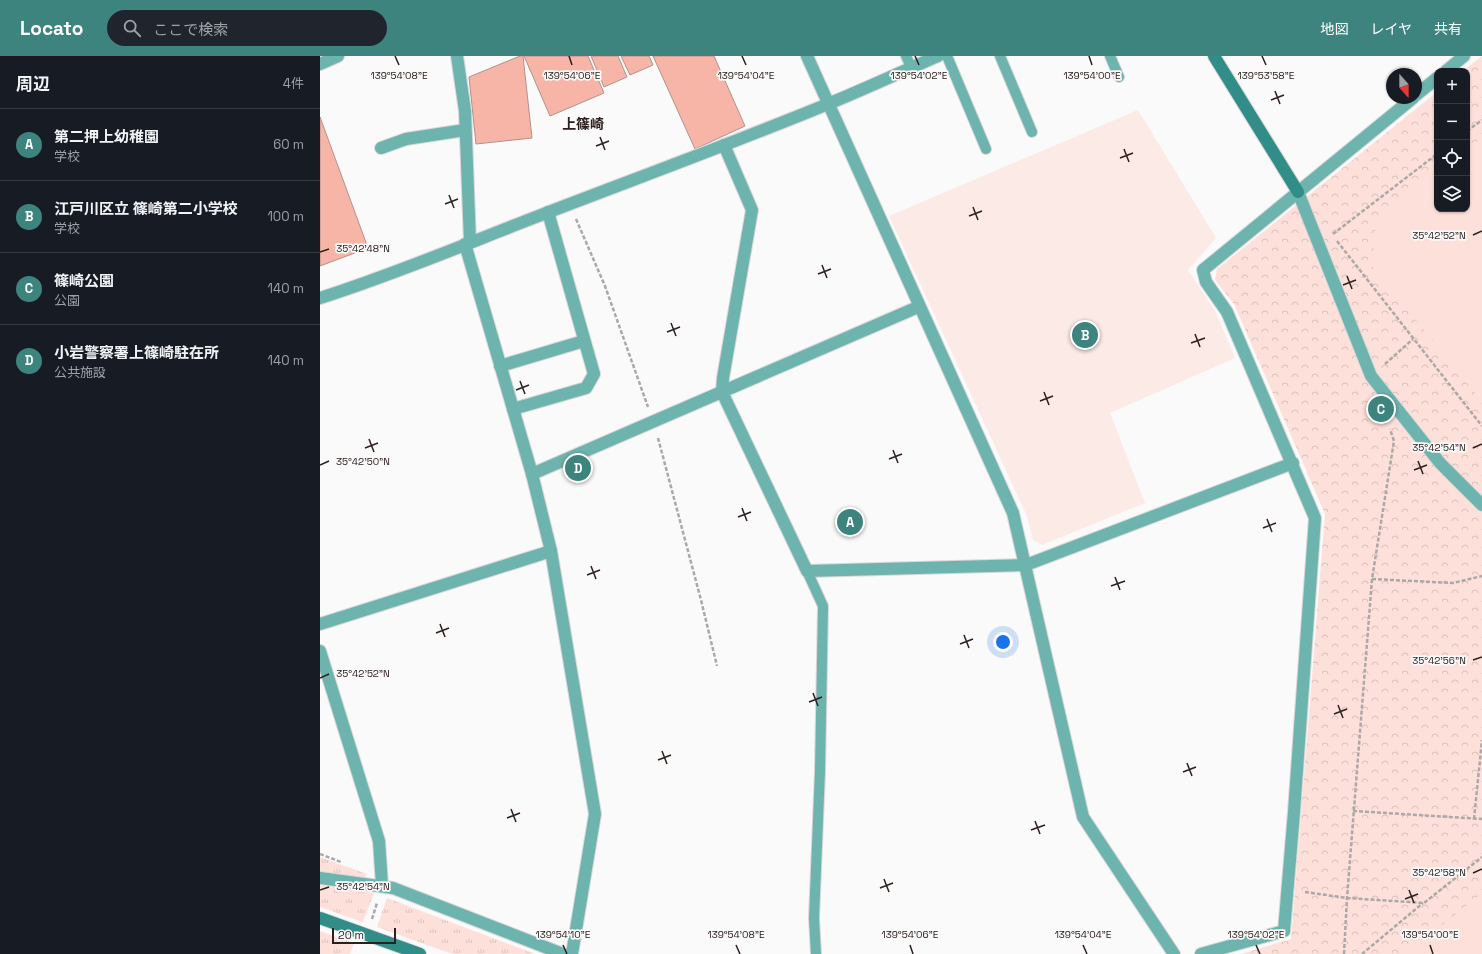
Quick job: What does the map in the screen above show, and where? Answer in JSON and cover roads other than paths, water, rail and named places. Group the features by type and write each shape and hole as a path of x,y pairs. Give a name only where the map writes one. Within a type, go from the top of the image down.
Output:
{"street":[{"path":"320,64 338,56"},
{"path":"457,56 465,111 467,243 500,366 532,474 551,551 595,814 572,954"},
{"path":"807,56 918,307 1013,513 1083,817 1174,954"},
{"path":"320,298 376,280 467,243 724,145 829,103 938,56"},
{"path":"1214,56 1298,192 1371,376 1440,463 1482,505"},
{"path":"1450,68 1464,56"},
{"path":"1422,90 1434,80"},
{"path":"1201,954 1284,931 1315,518 1293,463 1227,312 1206,282 1203,270 1406,104"},
{"path":"381,148 406,139 465,130"},
{"path":"724,145 752,210 723,378 722,392 807,571 1026,565 1293,463"},
{"path":"513,409 586,388 594,374 548,212"},
{"path":"532,474 918,307"},
{"path":"500,366 584,340"},
{"path":"320,624 551,551"},
{"path":"320,651 379,842 382,885"},
{"path":"320,878 360,884 382,885 563,954"},
{"path":"320,918 420,954"}],"lane":[{"path":"906,56 911,67"},
{"path":"947,56 986,150"},
{"path":"1000,56 1032,132"},
{"path":"1110,56 1119,77"},
{"path":"807,571 823,606 820,771 814,918 816,954"}],"place":[{"name":"江戸川区立 篠崎第二小学校","path":"1085,335"},
{"name":"篠崎公園","path":"1381,409"},
{"name":"小岩警察署上篠崎駐在所","path":"578,468"},
{"name":"第二押上幼稚園","path":"850,522"}],"district":[{"name":"上篠崎","path":"583,124"}]}
